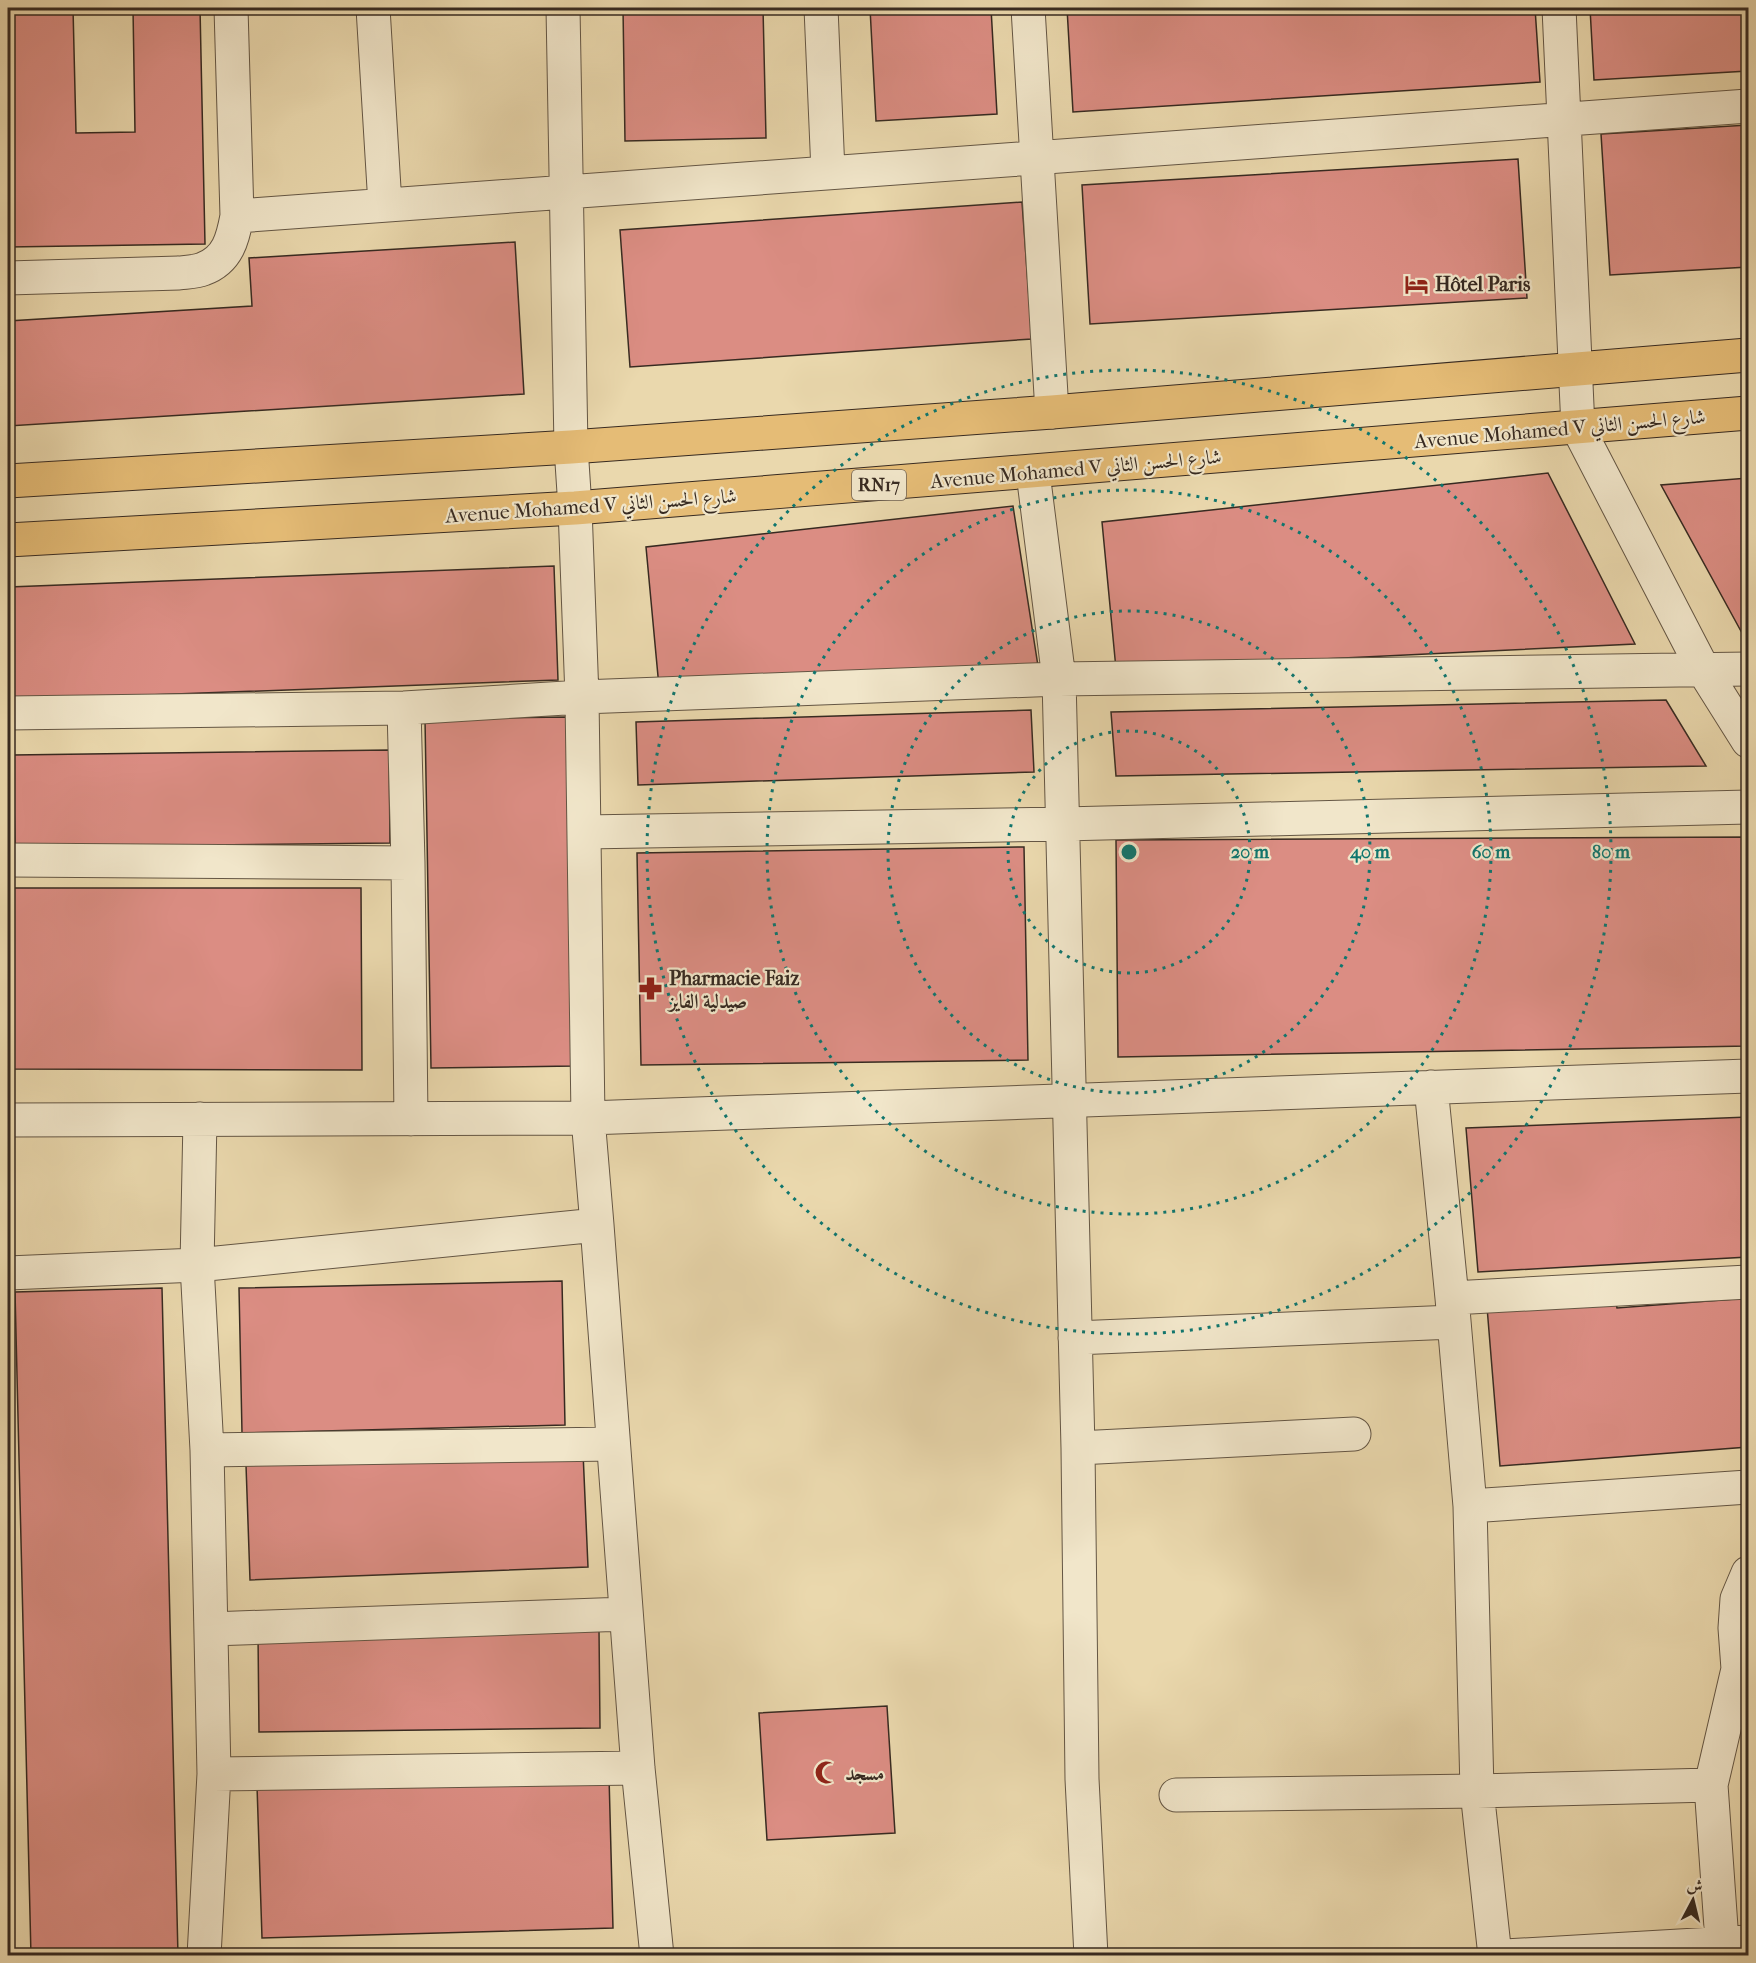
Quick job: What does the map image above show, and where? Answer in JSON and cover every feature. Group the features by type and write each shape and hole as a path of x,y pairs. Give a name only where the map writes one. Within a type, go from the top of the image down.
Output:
{"main road":[{"path":"8,481 571,447 1052,412 1749,355"},
{"name":"Avenue Mohamed V شارع الحسن الثاني","path":"8,540 576,508 1033,473 1749,413"}],"street":[{"path":"8,278 179,273 204,269 222,256 232,241 237,216 231,8"},
{"path":"373,8 385,205"},
{"path":"563,8 571,447 576,508 582,697 588,1118 638,1768 657,1956"},
{"path":"821,8 828,172"},
{"path":"1028,8 1052,412"},
{"path":"1559,8 1578,428 1704,671 1749,741"},
{"path":"237,216 1749,106"},
{"path":"1033,473 1059,679 1078,1448 1082,1779 1091,1956"},
{"path":"8,713 404,708 582,697 1059,679 1749,669"},
{"path":"404,708 411,1119"},
{"path":"585,832 1064,824 1749,807"},
{"path":"8,860 408,862"},
{"path":"8,1120 588,1118 1749,1076"},
{"path":"1431,1087 1470,1506 1477,1791 1495,1956"},
{"path":"200,1119 197,1265 207,1450 214,1774 204,1956"},
{"path":"8,1273 197,1265 597,1225"},
{"path":"1075,1338 1453,1310 1749,1282"},
{"path":"1078,1448 1354,1434"},
{"path":"207,1450 614,1444"},
{"path":"1470,1506 1749,1487"},
{"path":"1505,1956 1731,1947 1711,1785 1738,1669 1735,1628 1737,1599 1749,1573"},
{"path":"211,1629 626,1614"},
{"path":"214,1774 638,1768"},
{"path":"1176,1795 1711,1785"}],"building":[{"path":"8,8 73,8 76,133 135,132 133,8 200,8 205,244 8,247"},
{"path":"623,8 763,8 766,138 625,141"},
{"path":"870,8 991,8 997,114 876,121"},
{"path":"1067,8 1535,8 1540,82 1073,112"},
{"path":"1590,8 1748,8 1748,71 1594,80"},
{"path":"1748,125 1748,267 1610,275 1601,134"},
{"path":"1518,159 1527,298 1090,324 1082,185"},
{"path":"1022,202 1032,339 630,367 620,230"},
{"path":"515,242 524,394 8,426 8,321 252,306 249,258"},
{"path":"1548,473 1635,644 1116,669 1102,522"},
{"path":"1748,478 1748,644 1661,485"},
{"path":"1013,506 1038,666 659,687 646,547"},
{"path":"554,566 558,680 13,700 9,587"},
{"path":"1666,700 1706,766 1116,776 1111,712"},
{"path":"1031,710 1034,772 638,785 636,722"},
{"path":"567,717 573,1066 431,1068 425,719"},
{"path":"389,750 390,843 15,847 13,755"},
{"path":"1748,837 1748,1046 1118,1057 1116,840"},
{"path":"1024,847 1028,1060 641,1065 637,853"},
{"path":"8,888 361,888 362,1070 8,1069"},
{"path":"1748,1117 1748,1257 1478,1272 1466,1128"},
{"path":"562,1281 565,1425 242,1433 239,1288"},
{"path":"162,1288 178,1956 31,1956 15,1292"},
{"path":"1615,1298 1617,1308 1748,1298 1748,1447 1500,1466 1487,1307"},
{"path":"583,1452 588,1567 250,1580 246,1465"},
{"path":"599,1629 600,1728 259,1732 258,1634"},
{"name":"مسجد","path":"887,1706 895,1833 767,1840 759,1713"},
{"path":"609,1776 613,1928 262,1938 257,1786"}],"place":[{"name":"Hôtel Paris","path":"1417,284"},
{"name":"Pharmacie Faiz صيدلية الفايز","path":"651,989"},
{"name":"مسجد","path":"827,1773"}]}
